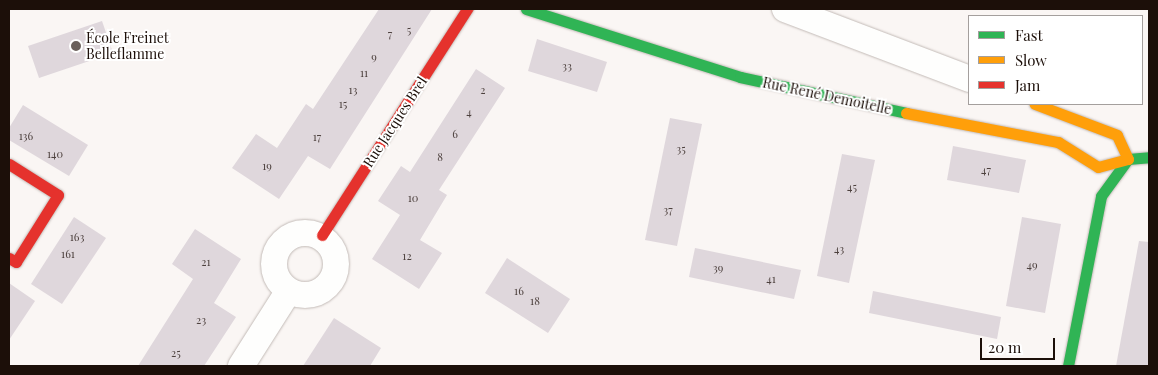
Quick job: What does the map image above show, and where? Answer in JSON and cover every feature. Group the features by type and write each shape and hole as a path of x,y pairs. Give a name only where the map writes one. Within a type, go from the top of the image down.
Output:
{"street":[{"name":"Rue Jacques Brel","path":"322,236 467,9"},
{"name":"Rue René Demoitelle","path":"526,9 740,77 832,98 1058,142 1098,168 1128,159 1149,157"},
{"path":"785,9 968,79"},
{"path":"1038,105 1117,135 1128,159 1101,196 1068,366"},
{"path":"9,164 58,195 16,262 9,258"},
{"path":"299,231 322,236 337,256 333,282 314,296 288,292 273,271 279,244 299,231"},
{"path":"241,366 288,292"}],"building":[{"path":"379,9 432,9 330,169 308,156 279,199 232,168 256,134 277,148 306,104 313,109"},
{"path":"102,21 113,53 39,78 28,46"},
{"path":"537,39 607,62 597,92 528,71"},
{"path":"476,69 505,88 439,190 447,195 420,240 442,253 419,289 372,259 400,215 378,201 401,166 410,172"},
{"path":"23,105 88,145 69,176 9,140 9,128"},
{"path":"670,118 702,124 677,246 645,240"},
{"path":"953,146 1026,160 1019,193 947,180"},
{"path":"842,154 875,160 849,283 817,276"},
{"path":"74,217 106,238 62,304 31,284"},
{"path":"1022,217 1061,224 1045,313 1006,306"},
{"path":"195,229 241,259 214,303 236,317 204,366 138,366 193,279 172,264"},
{"path":"1139,241 1149,242 1149,366 1116,366"},
{"path":"695,248 801,270 794,299 689,277"},
{"path":"507,258 570,299 548,333 485,293"},
{"path":"9,283 35,301 9,340"},
{"path":"873,291 1001,317 997,339 869,313"},
{"path":"334,318 381,348 370,366 303,366"}],"traffic: fast":[{"path":"526,9 740,77 906,113"},
{"path":"1068,366 1101,196 1128,159 1149,157"}],"traffic: slow":[{"path":"906,113 1058,142 1098,167 1128,159 1117,135 1038,105"}],"traffic: jam":[{"path":"322,235 467,9"},
{"path":"9,164 58,195 16,262 9,258"}],"place":[{"name":"École Freinet Belleflamme","path":"76,46"}]}
